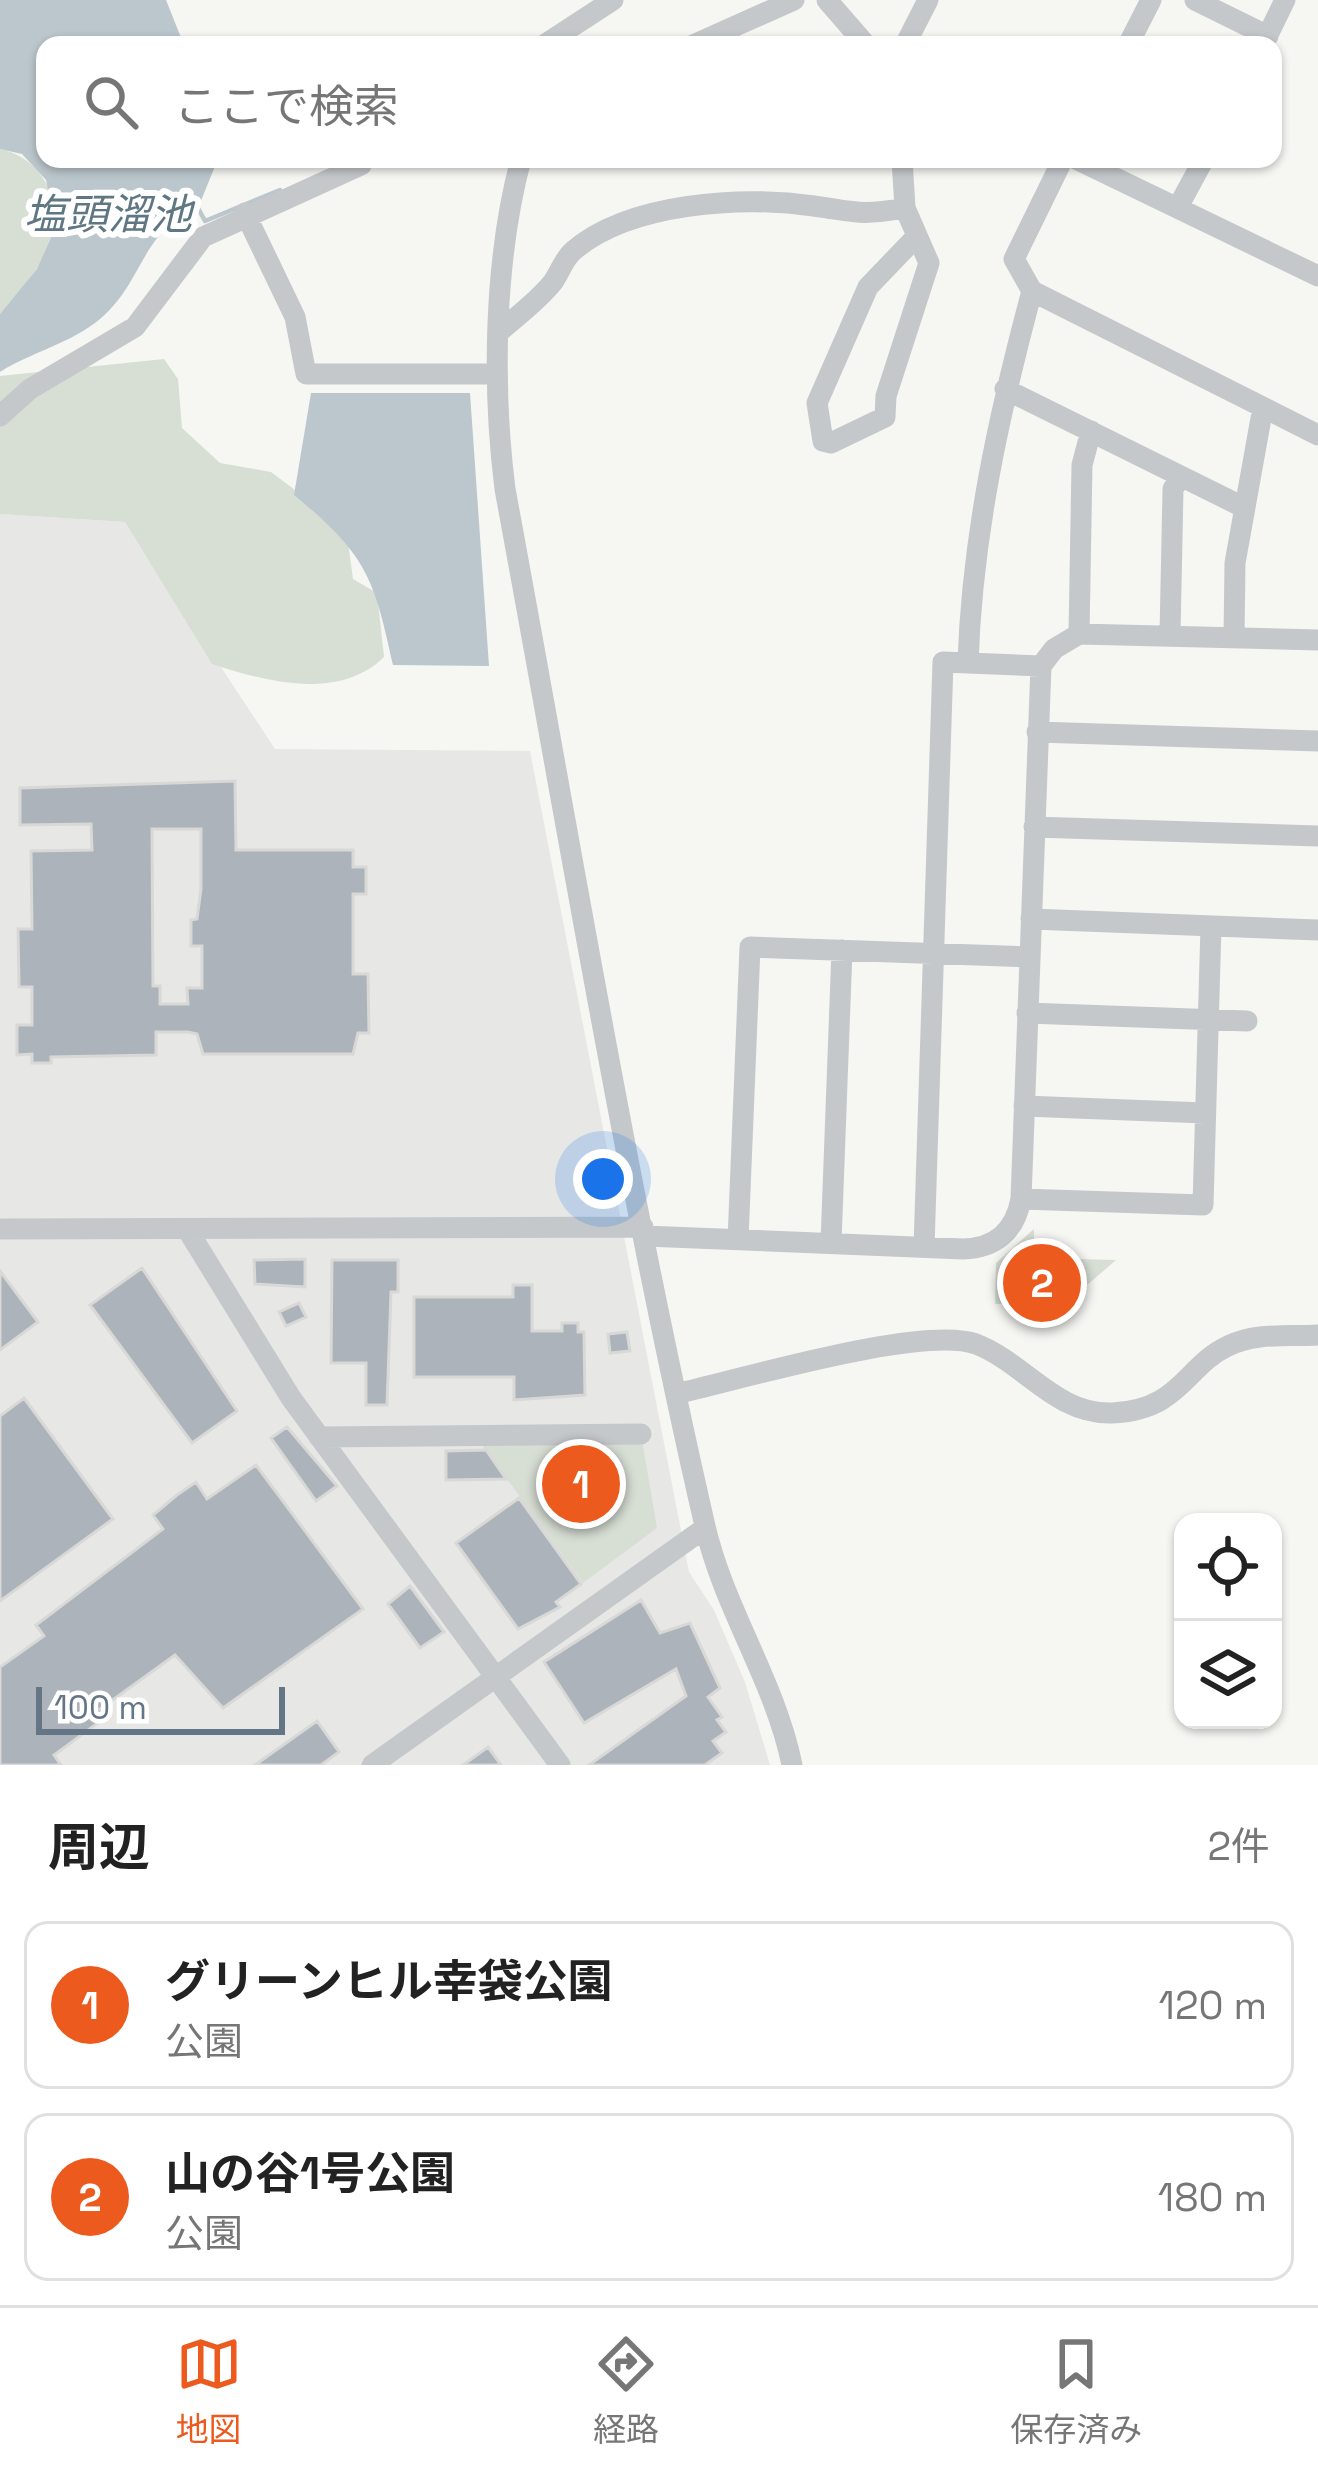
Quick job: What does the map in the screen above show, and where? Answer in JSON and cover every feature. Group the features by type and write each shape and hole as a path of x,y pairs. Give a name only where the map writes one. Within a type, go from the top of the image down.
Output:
{"street":[{"path":"558,36 613,0"},
{"path":"713,36 794,0"},
{"path":"827,0 858,36"},
{"path":"910,36 928,0"},
{"path":"1133,36 1151,0"},
{"path":"1195,0 1256,36"},
{"path":"1267,36 1285,0"},
{"path":"0,416 48,376 135,327 203,237 245,213 354,168"},
{"path":"520,168 497,374 505,489 644,1232 705,1528 777,1707 792,1765"},
{"path":"903,168 905,208 929,263 886,396 885,416 831,443 823,441 817,403 868,287 917,236"},
{"path":"1060,168 1014,259 1032,291 1318,435"},
{"path":"1095,168 1318,276"},
{"path":"1178,207 1199,168"},
{"path":"499,332 539,297 569,254 601,232 682,206 726,202 812,205 857,216 905,208"},
{"path":"245,213 295,317 306,374 497,374"},
{"path":"968,663 971,577 1005,389 1032,291"},
{"path":"1005,389 1243,506"},
{"path":"1234,638 1243,506 1263,407"},
{"path":"1079,634 1082,465 1090,431"},
{"path":"1170,635 1173,489 1181,476"},
{"path":"0,1229 644,1232 980,1249 1013,1226 1021,1199 1041,666 1054,649 1079,634 1318,640"},
{"path":"924,1247 943,662 1041,666"},
{"path":"1037,732 1318,741"},
{"path":"1034,827 1318,836"},
{"path":"1031,919 1318,930"},
{"path":"1021,1199 1203,1205 1211,926"},
{"path":"738,1240 749,947 1029,957"},
{"path":"831,1244 842,950"},
{"path":"1027,1013 1247,1021"},
{"path":"1024,1106 1205,1113"},
{"path":"187,1229 320,1437 560,1765"},
{"path":"679,1393 947,1339 975,1344 1003,1358 1069,1406 1120,1413 1178,1393 1224,1347 1258,1336 1318,1335"},
{"path":"320,1437 641,1434"},
{"path":"372,1765 705,1528"}],"shaded area":[{"path":"0,149 24,159 42,176 53,199 55,226 42,262 0,314"},
{"path":"164,359 178,379 182,428 220,463 271,472 319,508 348,542 353,579 377,593 384,657 366,671 346,679 301,684 212,664 125,522 0,514 0,376"},
{"path":"0,514 125,522 212,663 221,667 275,749 530,751 689,1572 714,1610 745,1682 770,1765 0,1765"},
{"path":"1034,1229 1034,1258 1116,1260 1064,1305 995,1304 996,1263"},
{"path":"642,1440 657,1528 583,1583 479,1441"}],"water":[{"name":"塩頭溜池","path":"0,0 166,0 180,36 36,36 36,168 214,168 198,208 165,229 115,305 100,319 0,372 0,314 37,269 56,227 46,180 22,154 0,149"},
{"path":"311,393 470,393 489,666 393,665 380,610 363,569 337,534 294,495"}],"building":[{"path":"235,781 236,850 353,850 353,867 366,867 366,894 353,894 353,974 368,974 369,1033 358,1033 353,1054 203,1054 197,1034 156,1032 156,1055 51,1057 51,1063 32,1063 32,1054 17,1055 17,1025 32,1025 32,987 19,987 18,929 32,929 31,851 92,850 91,824 20,825 20,788","holes":["152,829 201,829 201,889 197,919 191,920 191,946 202,946 202,988 187,988 188,1004 160,1004 160,986 153,986"]},
{"path":"305,1259 305,1287 255,1284 254,1260"},
{"path":"332,1260 398,1260 398,1292 391,1292 387,1405 366,1405 366,1363 331,1363"},
{"path":"142,1268 237,1411 192,1443 90,1305"},
{"path":"0,1271 38,1322 0,1350"},
{"path":"513,1285 532,1285 532,1331 562,1331 562,1323 578,1323 578,1332 584,1332 585,1395 514,1400 514,1377 414,1377 414,1297 513,1297"},
{"path":"299,1303 306,1317 286,1326 279,1312"},
{"path":"627,1332 630,1351 610,1353 608,1334"},
{"path":"24,1398 113,1519 0,1601 0,1416"},
{"path":"287,1427 337,1486 316,1501 271,1438"},
{"path":"486,1450 506,1479 446,1480 446,1451"},
{"path":"256,1465 363,1609 223,1708 175,1655 100,1709 106,1717 54,1755 61,1765 0,1765 0,1667 44,1636 36,1625 163,1529 153,1515 177,1495 196,1482 207,1499"},
{"path":"519,1498 581,1584 556,1602 560,1607 518,1629 456,1543"},
{"path":"410,1586 444,1632 420,1648 388,1604"},
{"path":"641,1600 660,1633 690,1623 720,1688 708,1697 726,1732 713,1741 722,1753 705,1765 589,1765 686,1696 676,1669 584,1723 544,1662"},
{"path":"317,1721 339,1752 321,1765 255,1765"},
{"path":"488,1747 501,1765 463,1765"}],"waterway":[{"path":"198,208 205,221 280,190"}],"place":[{"name":"山の谷1号公園","path":"1042,1283"},
{"name":"グリーンヒル幸袋公園","path":"581,1484"}]}
